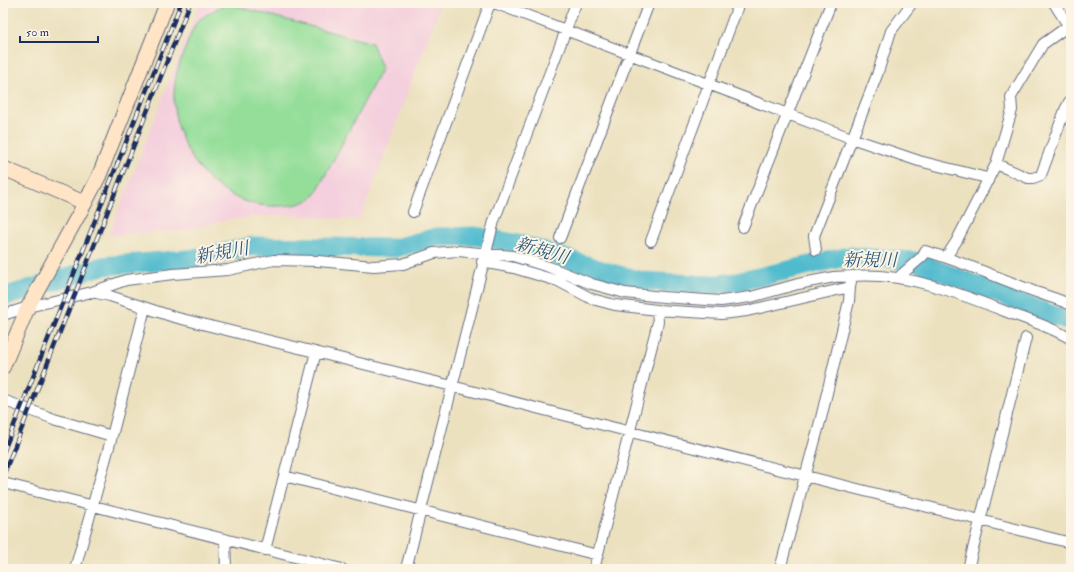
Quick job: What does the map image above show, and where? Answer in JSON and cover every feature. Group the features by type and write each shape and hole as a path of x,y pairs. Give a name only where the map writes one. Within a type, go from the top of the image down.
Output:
{"street":[{"path":"3,367 34,294 86,203 99,176 167,3"},
{"path":"413,212 490,3"},
{"path":"494,3 708,85 852,138 919,161 983,177 988,181"},
{"path":"406,569 492,226 576,3"},
{"path":"560,238 649,3"},
{"path":"651,241 708,85 740,3"},
{"path":"743,227 831,3"},
{"path":"816,250 814,236 877,75 891,31 912,3"},
{"path":"946,257 956,242 996,164 1012,110 1011,96 1043,44 1070,26 1054,3"},
{"path":"996,164 1028,178 1041,175 1065,110 1071,100"},
{"path":"3,168 86,203"},
{"path":"901,276 923,256 925,250 1071,305"},
{"path":"3,315 28,306 92,292 126,280 173,274 228,270 274,260 318,261 374,266 403,264 434,253 458,251 484,255 513,256 549,267 592,284 625,293 721,301 751,297 798,284 834,277 872,274 901,276 966,296 1039,324 1071,339"},
{"path":"484,255 514,268 558,281 592,299 615,305 657,310 722,314 747,311 850,287"},
{"path":"780,569 820,418 848,301 852,276"},
{"path":"92,292 110,296 174,317 1071,543"},
{"path":"75,569 112,436 145,308"},
{"path":"594,569 658,322 657,310"},
{"path":"968,569 1026,338"},
{"path":"265,550 316,352"},
{"path":"3,400 54,419 112,436"},
{"path":"284,476 598,555"},
{"path":"3,483 342,569"},
{"path":"225,540 226,569"}],"shaded area":[{"path":"200,3 441,3 360,220 282,215 231,219 183,231 109,235"}],"green space":[{"path":"232,5 372,43 382,68 315,195 300,203 273,206 253,204 235,197 218,187 204,174 192,158 183,140 177,121 174,102 177,72 181,58 197,22 221,6"}],"waterway":[{"name":"新規川","path":"3,297 102,266 200,258 252,246 395,248 437,237 476,236 524,245 611,273 643,281 709,285 737,282 849,256 914,261 1071,322"}],"railway":[{"path":"3,453 181,3"},
{"path":"3,476 190,3"}]}
